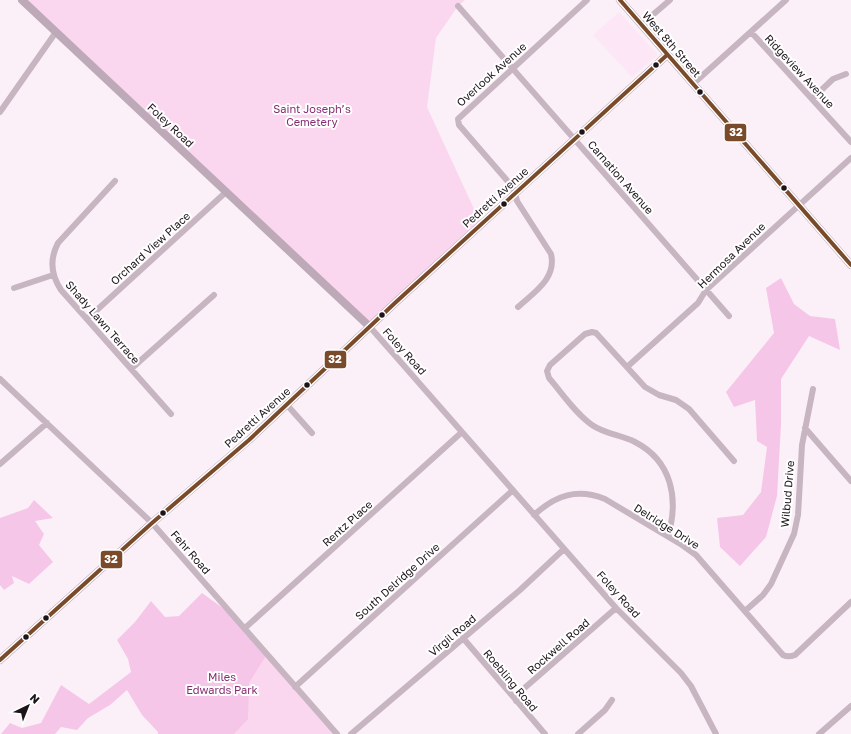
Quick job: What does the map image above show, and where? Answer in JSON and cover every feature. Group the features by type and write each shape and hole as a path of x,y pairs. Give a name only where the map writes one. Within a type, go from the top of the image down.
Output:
{"street":[{"name":"Foley Road","path":"22,0 370,327 616,608 681,673 691,686 716,734"},
{"name":"Overlook Avenue","path":"518,307 545,282 551,272 552,263 549,250 517,201 511,185 457,121 460,116 587,0"},
{"name":"West 8th Street","path":"620,0 667,56 851,265"},
{"path":"641,25 670,0"},
{"path":"693,84 786,0"},
{"name":"Carnation Avenue","path":"458,6 729,316"},
{"path":"0,112 56,32"},
{"name":"Ridgeview Avenue","path":"750,32 851,142"},
{"name":"Pedretti Avenue","path":"0,660 152,523 287,405 515,193 667,56"},
{"path":"812,99 833,79 846,74"},
{"name":"Hermosa Avenue","path":"627,367 698,303 706,290 851,158"},
{"name":"Shady Lawn Terrace","path":"115,181 58,243 52,262 53,275 61,290 171,414"},
{"name":"Orchard View Place","path":"87,319 226,192"},
{"path":"14,288 53,275"},
{"path":"131,369 214,295"},
{"path":"668,536 672,517 673,497 670,481 662,465 642,446 602,431 592,425 579,413 549,378 548,371 550,365 584,334 588,332 596,333 640,382 651,391 676,400 689,409 734,461"},
{"name":"Fehr Road","path":"0,379 152,523 336,734"},
{"name":"Wilbud Drive","path":"745,611 771,584 794,534 798,515 802,445 813,389"},
{"path":"287,405 312,433"},
{"path":"0,464 47,423"},
{"path":"805,428 851,481"},
{"name":"Rentz Place","path":"245,628 462,432"},
{"name":"South Delridge Drive","path":"295,687 513,490"},
{"name":"Delridge Drive","path":"534,514 546,504 560,497 576,494 592,495 605,499 668,536 696,555 783,655 789,657 795,655 851,602"},
{"name":"Virgil Road","path":"351,734 520,590 564,549"},
{"name":"Rockwell Road","path":"516,701 521,692 536,678 616,608"},
{"name":"Roebling Road","path":"463,638 545,734"},
{"path":"578,734 605,710 612,700"},
{"path":"819,734 848,708 851,716"}],"shaded area":[{"path":"619,12 657,54 657,56 632,77 593,35"}],"green space":[{"name":"Saint Joseph’s Cemetery","path":"22,0 465,0 458,6 436,38 427,107 481,224 370,327"},
{"path":"781,278 794,304 810,316 835,319 840,350 809,336 781,379 781,424 777,496 766,537 740,566 720,547 717,518 743,515 761,492 767,447 757,441 755,400 734,407 726,392 774,333 766,288"},
{"path":"34,500 53,518 35,521 44,534 39,545 53,562 29,584 12,576 14,583 4,590 0,585 0,518 28,508"},
{"path":"202,593 234,616 267,654 249,683 248,719 234,734 158,734 158,732 142,715 127,690 110,705 88,718 77,730 61,727 55,734 1,734 10,723 22,728 41,723 61,685 89,704 131,672 128,659 117,640 135,622 151,601 165,617 179,616"},
{"name":"Miles Edwards Park","path":"234,616 337,734 176,734"}],"transit line":[{"name":"32","path":"620,0 851,265"},
{"name":"32","path":"0,660 152,523 249,440 396,302 667,55"}]}
